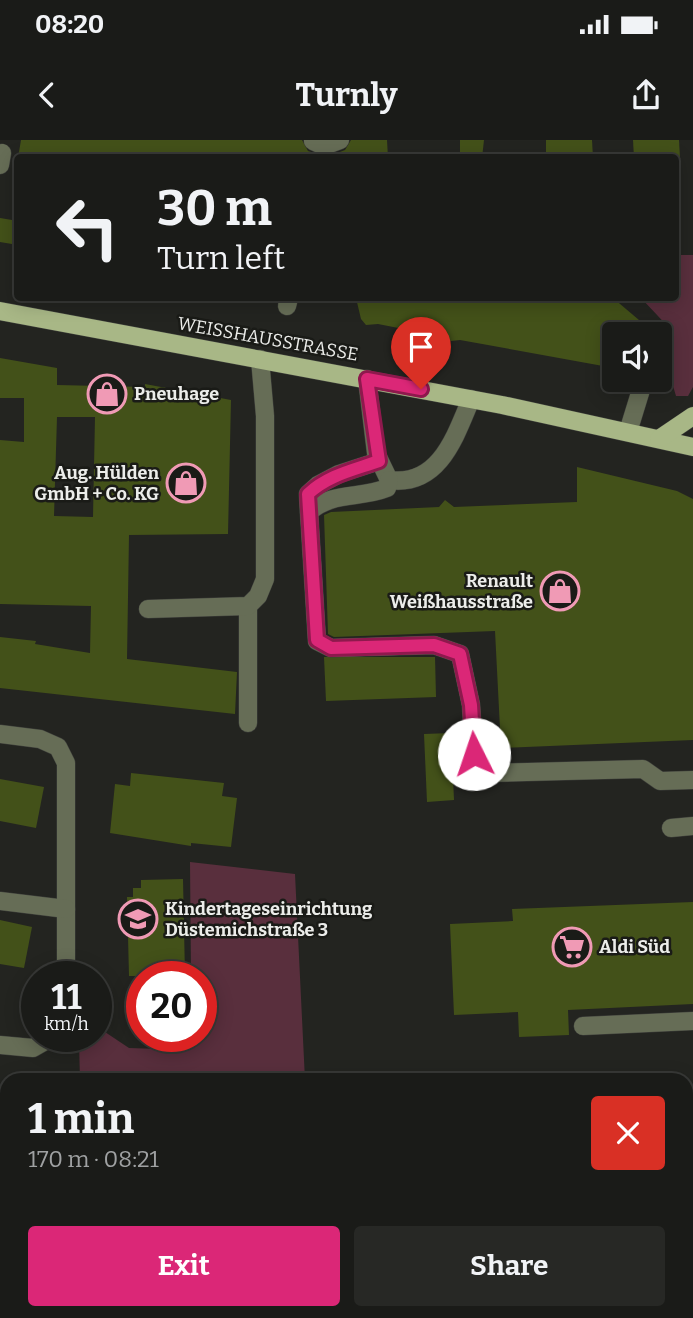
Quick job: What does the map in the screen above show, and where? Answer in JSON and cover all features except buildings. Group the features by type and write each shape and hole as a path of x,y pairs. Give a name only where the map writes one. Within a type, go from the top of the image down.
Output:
{"main road":[{"name":"WEISSHAUSSTRASSE","path":"0,311 471,399 693,447"},
{"path":"659,439 693,416"}],"street":[{"path":"314,145 324,146 340,140"},
{"path":"148,609 248,606 258,596 265,579 265,416 260,359"},
{"path":"309,512 328,498 379,492 387,488 389,481 379,461 367,379"},
{"path":"628,432 640,392"},
{"path":"389,481 408,483 432,469 452,445 471,399"},
{"path":"379,461 318,485 308,494 317,640 331,648 434,645 460,654 471,705 474,754 478,764 489,773 643,769 660,781 693,780"},
{"path":"248,606 248,723"},
{"path":"0,734 40,739 58,747 66,763 66,961"},
{"path":"671,828 693,826"},
{"path":"0,901 66,909"},
{"path":"583,1026 693,1020"},
{"path":"0,1045 21,1047"}],"shaded area":[{"path":"679,255 693,255 693,387 688,396 676,396 672,382 672,322 664,322 644,301 679,301"},
{"path":"190,862 295,874 305,1073 80,1073 79,1052 112,1052 112,1037 126,1046 126,1052 217,1052 217,961 191,961"}],"place":[{"name":"Pneuhage","path":"107,394"},
{"name":"Aug. Hülden GmbH + Co. KG","path":"186,483"},
{"name":"Renault Weißhausstraße","path":"560,591"},
{"name":"Kindertageseinrichtung Düstemichstraße 3","path":"138,919"},
{"name":"Aldi Süd","path":"572,947"}],"route":[{"path":"421,389 367,379 379,461 339,474 318,485 308,494 317,640 331,648 434,645 460,654 466,671 471,705 474,754"}]}
